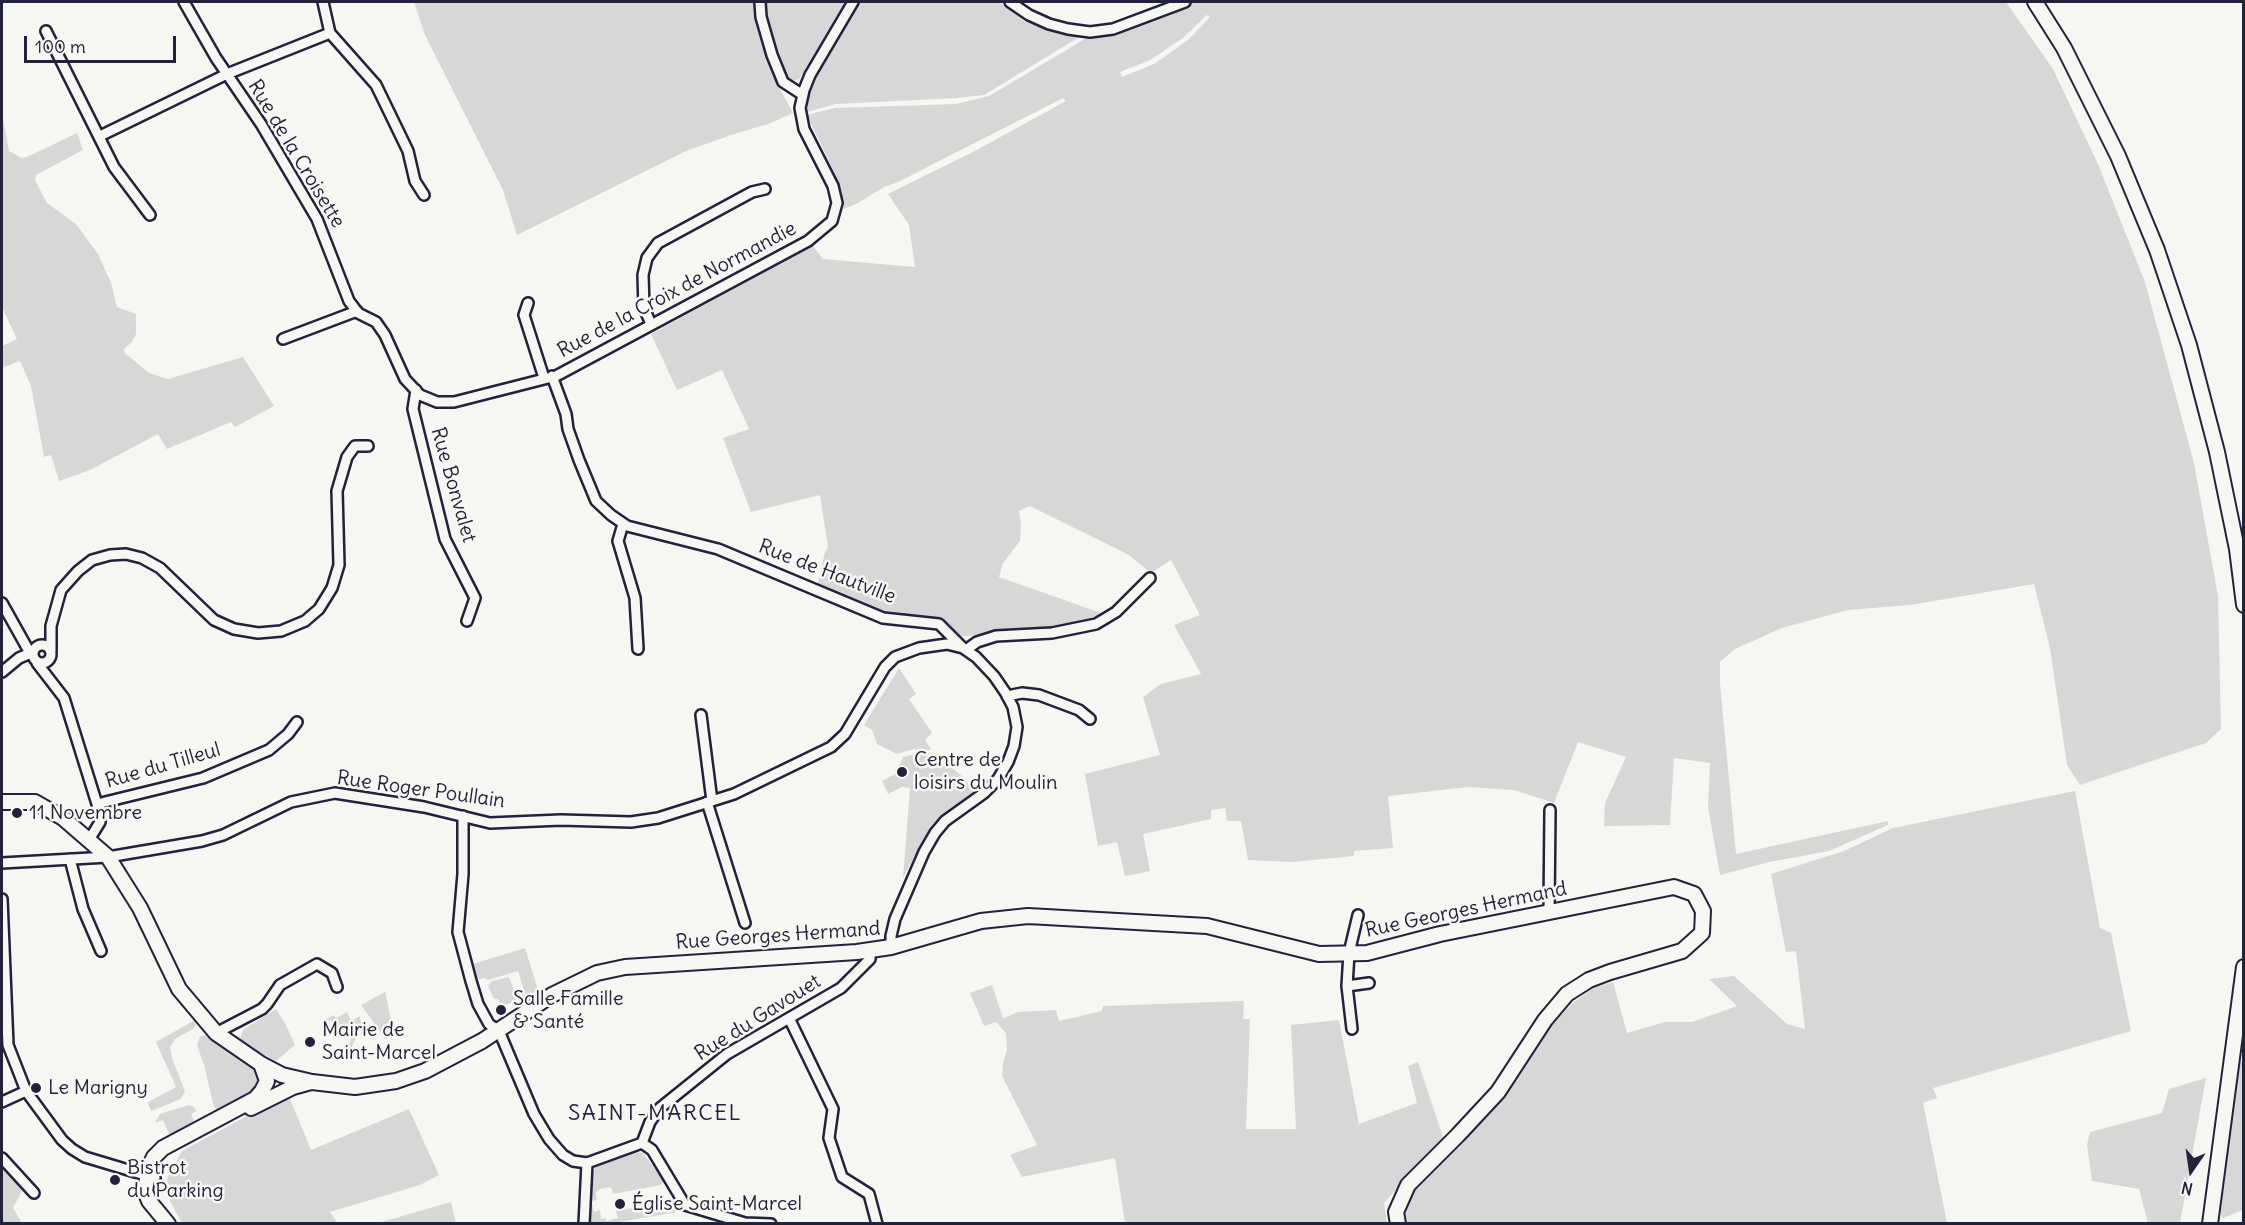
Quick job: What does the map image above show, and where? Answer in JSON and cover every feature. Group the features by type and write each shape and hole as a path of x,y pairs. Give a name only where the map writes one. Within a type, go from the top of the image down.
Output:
{"street":[{"name":"Rue de la Croisette","path":"184,2 227,75 261,124 317,219 349,301 357,311 376,322 405,379 420,394 437,402 454,402 548,377"},
{"path":"323,2 330,33 376,85 408,151 416,182 424,195"},
{"path":"760,2 761,17 783,82 802,95"},
{"name":"Rue de la Croix de Normandie","path":"548,377 808,241 832,221 837,203 833,186 804,129 800,108 802,95 810,75 853,2"},
{"path":"1010,2 1029,15 1049,24 1090,32 1113,29 1185,2"},
{"path":"2035,2 2064,48 2118,156 2157,250 2189,345 2217,452 2237,549 2244,605"},
{"path":"46,31 114,167 150,215"},
{"path":"100,136 227,75 330,33"},
{"path":"651,324 644,308 643,276 647,258 658,243 752,192 765,189"},
{"name":"Rue de Hautville","path":"528,303 524,315 548,377 566,414 568,429 596,501 623,524 718,549 883,618 939,624 994,675 1007,696 1013,707 1017,727 1014,746 1008,762 998,779 984,793 945,821 935,833 924,852 896,919 891,936 891,946"},
{"path":"283,339 357,311"},
{"name":"Rue Bonvalet","path":"416,390 413,409 445,539 475,598 467,621"},
{"path":"52,682 50,634 57,599 67,582 92,560 110,555 126,554 142,558 160,568 214,620 234,629 258,633 281,631 305,621 319,609 332,588 339,565 337,491 347,457 355,446 368,446"},
{"path":"623,524 618,541 635,598 638,649"},
{"path":"964,649 996,636 1052,633 1096,624 1116,612 1150,578"},
{"path":"2,603 33,658 64,698 97,804 100,822 89,840"},
{"path":"2,672 41,645 50,634"},
{"name":"Rue Roger Poullain","path":"2,863 108,857 202,841 223,834 291,802 336,793 424,807 490,823 561,820 631,822 658,818 734,794 831,747 845,734 885,667 895,657 919,648 947,644 964,649"},
{"path":"41,645 47,646 50,655"},
{"path":"37,663 44,664 50,655"},
{"path":"1007,696 1022,693 1039,695 1079,710 1090,719"},
{"path":"701,715 710,802 745,923"},
{"name":"Rue du Tilleul","path":"97,804 203,778 269,750 288,734 297,722"},
{"name":"Rue Georges Hermand","path":"2,802 35,802 63,818 108,857 140,908 179,989 205,1023 216,1033 261,1064 282,1075 312,1082 355,1087 396,1081 425,1071 499,1031 552,995 597,973 625,967 870,950 981,921 1028,916 1207,926 1309,952 1367,953 1440,934 1674,887 1694,894 1703,911 1702,933 1682,951 1610,972 1590,980 1567,994 1545,1020 1498,1092 1408,1185 1396,1212 1398,1224"},
{"path":"1549,912 1550,810"},
{"path":"463,816 463,874 458,932 478,1004 489,1024 499,1031 534,1114 549,1139 563,1155 573,1161 587,1162 642,1143 652,1150 685,1205 745,1223 771,1224"},
{"path":"70,859 83,909 101,951"},
{"path":"2,899 8,1045 26,1091 62,1140 72,1149 85,1157 151,1177"},
{"path":"1352,1029 1347,986 1349,953 1358,915"},
{"name":"Rue du Gavouet","path":"642,1143 650,1122 660,1108 727,1054 841,988 870,959 870,950"},
{"path":"216,1033 262,1009 280,985 317,964 332,973 337,987"},
{"path":"2210,1223 2244,967"},
{"path":"1347,986 1369,983"},
{"path":"789,1018 833,1109 829,1138 842,1177 869,1194 878,1224"},
{"path":"168,1224 155,1207 151,1177 154,1157 163,1148 255,1099 267,1081 261,1064"},
{"path":"275,1095 280,1088 282,1075"},
{"path":"151,1177 171,1152 275,1095 312,1082"},
{"path":"2,1102 26,1091"},
{"path":"2,1158 34,1193"},
{"path":"584,1224 587,1162"}],"shaded area":[{"path":"414,2 754,2 758,33 772,74 793,113 771,123 686,151 517,235 503,190 425,35"},
{"path":"765,2 845,2 800,78 794,81 787,77 779,67 769,32"},
{"path":"858,2 999,2 1024,21 1054,32 1081,36 984,95 836,104 807,112 809,89"},
{"path":"1196,2 2006,2 2053,69 2098,164 2145,282 2194,463 2218,596 2221,729 2206,743 2080,785 2067,765 2050,648 2034,584 1910,605 1848,610 1782,628 1735,649 1720,662 1736,854 1888,821 1888,825 1829,851 1769,862 1720,875 1708,807 1710,763 1674,758 1670,825 1604,826 1605,803 1626,757 1578,742 1554,803 1514,790 1469,787 1388,796 1393,848 1354,851 1354,856 1292,862 1248,860 1241,821 1227,821 1225,808 1211,810 1211,819 1143,834 1150,871 1125,876 1117,842 1098,846 1085,774 1160,755 1143,697 1161,684 1201,674 1174,625 1200,615 1171,560 1151,573 1129,555 1030,506 1019,511 1020,541 1003,563 999,577 1101,613 1080,623 1051,630 957,637 946,624 929,617 885,612 817,588 828,547 820,495 751,512 723,438 749,429 722,370 677,390 651,334 813,246 823,259 915,267 909,225 888,194 973,152 1066,101 1063,98 844,209 836,176 807,115 834,108 956,104 989,96 1090,36 1126,29","holes":["1207,15 1210,17 1188,40 1154,64 1122,77 1120,72 1150,60 1183,38"]},
{"path":"2,112 9,151 22,158 77,133 83,150 36,175 35,180 47,203 76,224 98,254 111,283 117,307 136,314 136,334 132,342 124,349 125,353 149,373 168,379 243,357 274,406 235,427 231,422 167,449 158,434 90,470 59,481 51,455 44,457 31,386 20,361 2,368 2,346 17,339 2,307"},
{"path":"899,668 916,694 909,699 932,733 925,740 930,750 914,749 897,754 877,744 872,730 864,725"},
{"path":"924,752 935,755 948,764 965,779 974,793 933,825 903,878 910,788 902,787 888,794 882,781 895,774 903,757"},
{"path":"2075,791 2100,928 2111,933 2131,1031 1933,1088 1937,1098 1923,1103 1947,1223 1403,1224 1404,1205 1408,1196 1513,1085 1545,1031 1574,1002 1592,989 1613,982 1627,1033 1665,1022 1692,1022 1737,1006 1709,979 1734,976 1787,1024 1805,1029 1796,951 1786,952 1771,874 1844,851 1893,828"},
{"path":"525,948 539,993 528,1001 526,997 501,1007 488,986 492,981 509,977 515,993 524,990 518,971 488,980 478,979 473,964"},
{"path":"992,985 1003,1018 1019,1012 1056,1010 1059,1021 1102,1011 1103,1006 1244,1001 1243,1019 1250,1019 1246,1129 1296,1129 1291,1025 1339,1020 1359,1124 1417,1103 1408,1066 1418,1062 1443,1137 1384,1203 1387,1223 1125,1223 1115,1158 1022,1177 1010,1155 1037,1145 1002,1076 1007,1050 1006,1033 996,1022 984,1026 970,993"},
{"path":"385,992 394,1033 384,1037 361,1005"},
{"path":"276,1009 295,1045 276,1061 239,1042 243,1030"},
{"path":"347,1012 351,1021 360,1016 361,1024 351,1048 349,1045 352,1036 349,1028 340,1029 335,1023 326,1019 334,1015 336,1018"},
{"path":"195,1020 196,1025 193,1029 175,1039 170,1047 185,1091 181,1099 151,1111 148,1103 150,1101 176,1087 156,1042"},
{"path":"206,1035 258,1073 261,1079 250,1092 217,1110 214,1107 197,1045 200,1036"},
{"path":"2243,1061 2243,1210 2223,1218 2220,1214 2232,1103 2240,1062"},
{"path":"2206,1078 2180,1223 2148,1223 2139,1189 2092,1181 2087,1145 2090,1132 2162,1113 2169,1089"},
{"path":"288,1094 311,1150 409,1109 439,1175 420,1185 330,1212 338,1224 182,1223 170,1201 167,1179 182,1151"},
{"path":"189,1105 196,1111 191,1114 194,1121 172,1134 169,1134 163,1120 155,1123 160,1114"},
{"path":"634,1152 643,1153 664,1181 661,1185 613,1194 611,1187 600,1189 596,1192 597,1200 591,1201 594,1212 600,1210 601,1219 606,1218 606,1221 618,1218 616,1211 661,1203 676,1205 678,1212 613,1223 588,1224 593,1171 598,1165"},
{"path":"2,1165 22,1191 13,1208 22,1223 2,1223"},
{"path":"451,1202 456,1223 378,1223"}],"place":[{"name":"Centre de loisirs du Moulin","path":"902,772"},
{"name":"11 Novembre","path":"17,813"},
{"name":"Salle Famille & Santé","path":"501,1010"},
{"name":"Mairie de Saint-Marcel","path":"310,1042"},
{"name":"Le Marigny","path":"36,1088"},
{"name":"Bistrot du Parking","path":"115,1180"},
{"name":"Église Saint-Marcel","path":"620,1204"}],"district":[{"name":"SAINT-MARCEL","path":"655,1114"}]}
